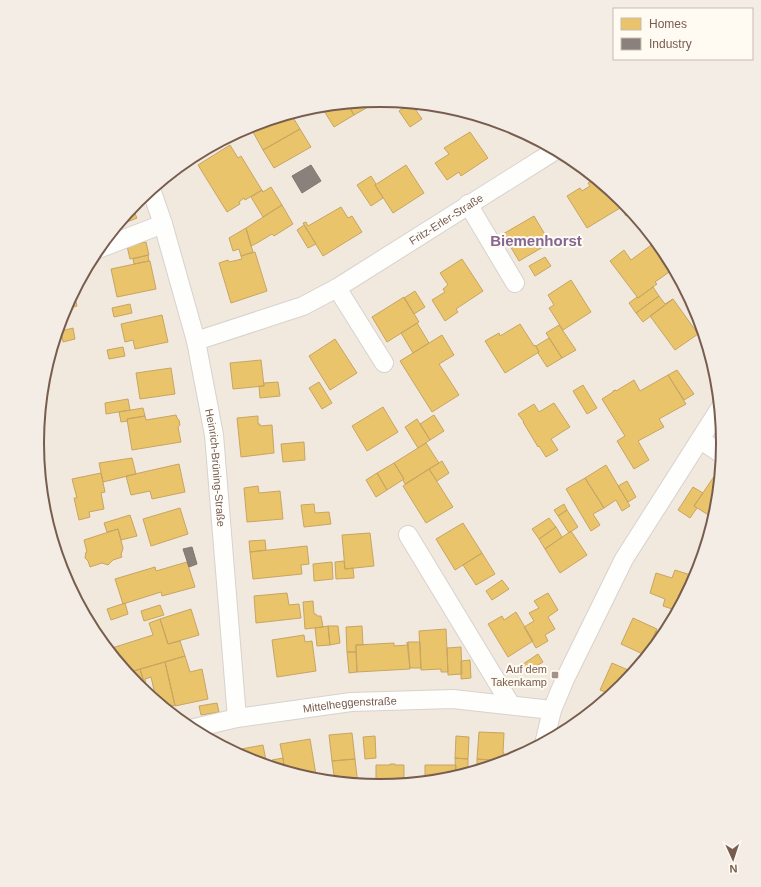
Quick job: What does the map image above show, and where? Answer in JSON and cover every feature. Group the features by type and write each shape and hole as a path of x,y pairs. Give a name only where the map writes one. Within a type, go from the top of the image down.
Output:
{"street":[{"name":"Fritz-Erler-Straße","path":"196,341 303,306 337,288 551,153"},
{"name":"Heinrich-Brüning-Straße","path":"154,196 196,341 214,435 237,718"},
{"path":"468,204 515,283"},
{"path":"110,244 163,224"},
{"path":"337,288 384,363"},
{"path":"546,737 552,710 565,679 624,560 715,415"},
{"path":"700,440 717,451"},
{"path":"408,535 511,705"},
{"name":"Mittelheggenstraße","path":"200,727 237,718 351,702 452,699 552,710"}],"shaded area":[{"path":"380,107 446,113 468,118 509,133 549,152 567,164 602,191 618,206 647,239 672,275 699,335 706,356 714,400 717,444 716,466 711,509 706,531 682,592 672,612 660,630 633,665 618,681 585,710 567,723 549,735 509,754 468,769 446,774 380,780 315,774 293,769 252,754 212,735 194,723 159,696 143,681 114,648 101,630 89,612 70,572 55,531 50,509 44,444 50,378 55,356 70,315 89,275 101,257 128,222 143,206 176,177 194,164 212,152 252,133 293,118 315,113"}],"building: Homes":[{"path":"367,108 354,115 350,109"},
{"path":"403,108 415,109 422,119 410,127 399,111"},
{"path":"350,109 354,115 334,127 325,112"},
{"path":"293,118 300,129 263,150 253,132"},
{"path":"300,129 311,147 274,168 263,150"},
{"path":"470,132 488,158 461,176 459,172 447,180 435,163 449,154 444,148"},
{"path":"230,145 238,158 241,156 262,190 245,200 244,198 239,202 240,204 227,212 198,165"},
{"path":"406,165 424,193 393,213 375,185"},
{"path":"371,176 383,198 371,206 357,185"},
{"path":"590,181 620,208 587,228 567,196 580,188 582,191 590,186 588,183"},
{"path":"271,187 282,205 263,217 251,197 262,190 263,192"},
{"path":"282,205 293,224 274,236 272,234 251,246 246,228"},
{"path":"341,207 348,218 352,216 362,232 323,256 303,223 306,222 308,226"},
{"path":"135,214 137,218 129,221"},
{"path":"534,216 550,243 519,261 503,234"},
{"path":"304,225 316,244 308,248 297,230"},
{"path":"246,228 253,252 241,256 239,249 233,251 229,238"},
{"path":"146,242 149,255 130,259 127,246"},
{"path":"651,245 670,272 655,282 657,284 638,298 610,261 624,250 631,260"},
{"path":"255,252 267,291 231,303 219,263 228,260 229,262 242,259 241,256"},
{"path":"148,255 149,261 134,264 133,259"},
{"path":"545,257 551,266 535,276 529,266"},
{"path":"462,259 483,291 456,309 458,312 445,321 432,300 445,292 443,289 448,285 440,273"},
{"path":"150,261 156,289 117,297 111,269"},
{"path":"571,280 591,312 563,330 549,308 554,305 548,295"},
{"path":"653,287 659,296 636,313 629,303"},
{"path":"415,291 425,307 414,314 404,298"},
{"path":"659,296 665,304 673,299 643,322 636,313"},
{"path":"404,297 419,322 387,342 372,317"},
{"path":"673,299 698,334 675,350 650,316"},
{"path":"130,304 132,313 114,317 112,308"},
{"path":"162,315 168,342 135,349 133,340 125,342 121,324"},
{"path":"417,323 429,343 413,353 401,333"},
{"path":"520,324 539,352 505,373 485,341 499,333 500,336"},
{"path":"559,325 576,350 562,358 546,333"},
{"path":"73,328 75,339 63,342 62,336 64,330"},
{"path":"442,335 454,355 439,364 459,395 432,412 400,361"},
{"path":"549,338 562,358 547,367 538,353 539,352 536,346"},
{"path":"335,339 357,373 330,390 309,356"},
{"path":"123,347 125,356 109,359 107,350"},
{"path":"261,360 264,386 233,389 230,363"},
{"path":"171,368 175,394 140,399 136,373"},
{"path":"677,370 694,394 684,400 668,375"},
{"path":"668,375 686,404 659,419 664,427 638,441 649,460 634,469 617,441 625,436 602,399 613,391 616,391 634,380 640,391"},
{"path":"278,382 280,396 260,398 259,386 264,386 264,383"},
{"path":"319,382 332,403 322,409 309,388"},
{"path":"583,385 597,408 587,414 573,391"},
{"path":"128,399 130,410 106,414 105,403"},
{"path":"554,403 570,427 551,439 558,450 546,457 539,446 538,447 518,414 534,404 539,412"},
{"path":"383,407 398,432 367,451 352,426"},
{"path":"143,408 145,416 127,419 128,421 121,422 119,412"},
{"path":"176,415 180,425 178,427 181,442 132,450 127,419 145,416 146,420"},
{"path":"434,415 444,431 430,440 420,424"},
{"path":"258,416 258,424 260,424 260,426 272,425 274,453 241,457 237,418"},
{"path":"417,419 430,440 418,448 405,427"},
{"path":"304,442 305,460 283,462 281,444"},
{"path":"426,443 439,463 405,484 404,479 394,463"},
{"path":"132,458 136,474 103,482 99,463"},
{"path":"442,461 449,473 437,481 429,469"},
{"path":"394,463 404,479 387,490 377,473"},
{"path":"179,464 185,492 152,499 150,491 131,495 126,476"},
{"path":"606,465 630,506 622,511 616,500 604,508 585,478"},
{"path":"429,469 453,507 426,523 403,486"},
{"path":"101,473 105,492 101,493 104,509 89,512 90,517 79,520 74,498 77,498 72,479"},
{"path":"377,473 387,490 376,497 366,480"},
{"path":"715,475 715,475 710,516 694,506"},
{"path":"585,478 604,508 593,514 600,525 591,531 566,489"},
{"path":"627,481 636,497 628,502 618,486"},
{"path":"258,486 259,493 280,491 283,519 247,522 244,488"},
{"path":"693,487 703,493 694,506 697,508 690,518 678,510"},
{"path":"314,504 315,513 329,512 331,524 304,527 301,505"},
{"path":"564,504 567,510 558,516 554,510"},
{"path":"180,508 188,534 151,546 143,519"},
{"path":"567,510 578,527 569,533 558,516"},
{"path":"130,515 137,536 121,540 118,529 107,532 104,523"},
{"path":"549,518 556,527 539,539 532,529"},
{"path":"463,523 482,553 455,570 436,539"},
{"path":"556,527 562,537 545,549 539,539"},
{"path":"118,529 123,548 121,555 122,557 113,560 108,565 102,563 90,567 85,558 87,552 84,540"},
{"path":"571,531 587,555 560,573 545,549"},
{"path":"370,533 374,566 345,569 342,535"},
{"path":"265,540 266,550 250,552 249,541"},
{"path":"307,546 309,564 301,565 302,574 253,579 250,552"},
{"path":"482,553 495,574 476,585 463,565"},
{"path":"344,561 345,569 353,568 354,578 336,579 335,562"},
{"path":"187,562 195,587 162,596 161,592 123,604 115,579 155,567 156,571"},
{"path":"332,562 333,579 314,581 313,564"},
{"path":"675,570 690,575 673,609 663,606 665,599 650,593 656,573 672,578"},
{"path":"502,580 509,589 492,600 486,591"},
{"path":"287,593 289,605 299,604 301,618 256,623 254,596"},
{"path":"548,593 558,610 548,617 555,629 545,635 548,641 536,648 524,627 534,621 529,613 539,608 534,601"},
{"path":"313,601 314,614 321,616 323,627 305,629 303,602"},
{"path":"125,603 128,614 111,620 107,609"},
{"path":"160,605 164,615 144,621 141,611"},
{"path":"191,609 199,635 168,644 160,619"},
{"path":"516,612 533,641 508,657 488,624 502,616 504,620"},
{"path":"633,618 657,629 650,643 642,654 621,644"},
{"path":"160,619 168,644 180,641 185,656 134,671 114,647 153,635 149,623"},
{"path":"328,626 338,626 340,643 330,645"},
{"path":"328,626 330,645 317,646 315,628"},
{"path":"362,626 363,645 356,645 356,652 347,652 346,627"},
{"path":"446,629 448,672 441,672 441,669 421,670 419,631"},
{"path":"656,631 659,632 650,643"},
{"path":"304,635 305,642 312,641 316,671 277,677 272,640"},
{"path":"408,642 420,642 421,668 410,668"},
{"path":"394,643 394,646 407,645 410,669 357,672 356,645"},
{"path":"461,647 462,674 448,675 447,648"},
{"path":"347,652 356,652 357,672 349,673"},
{"path":"538,654 543,662 528,671 523,664"},
{"path":"185,656 190,672 202,669 208,699 175,706 165,662"},
{"path":"470,660 471,678 461,679 461,661"},
{"path":"165,662 175,705 171,706 154,692 151,677 145,679 146,684 144,682 140,669"},
{"path":"612,663 628,670 606,692 600,690"},
{"path":"140,669 143,681 143,681 134,671"},
{"path":"217,703 219,712 201,715 199,706"},
{"path":"479,732 504,733 504,756 493,760 477,759"},
{"path":"352,733 355,759 332,761 329,735"},
{"path":"375,736 376,758 365,759 363,737"},
{"path":"456,736 469,737 468,759 455,758"},
{"path":"310,739 316,774 284,766 280,744"},
{"path":"263,745 266,760 252,754 241,749"},
{"path":"283,758 284,766 272,762 272,760"},
{"path":"455,758 468,759 468,769 456,772"},
{"path":"355,759 357,779 334,777 332,761"},
{"path":"477,759 490,760 490,762 477,766"},
{"path":"376,765 404,765 404,779 376,780"},
{"path":"425,765 456,765 456,772 425,777"}],"building: Industry":[{"path":"311,165 321,181 302,193 292,176"},
{"path":"192,547 197,564 189,567 183,549"}],"place":[{"name":"Auf dem Takenkamp","path":"555,675"}],"district":[{"name":"Biemenhorst","path":"536,241"}]}
